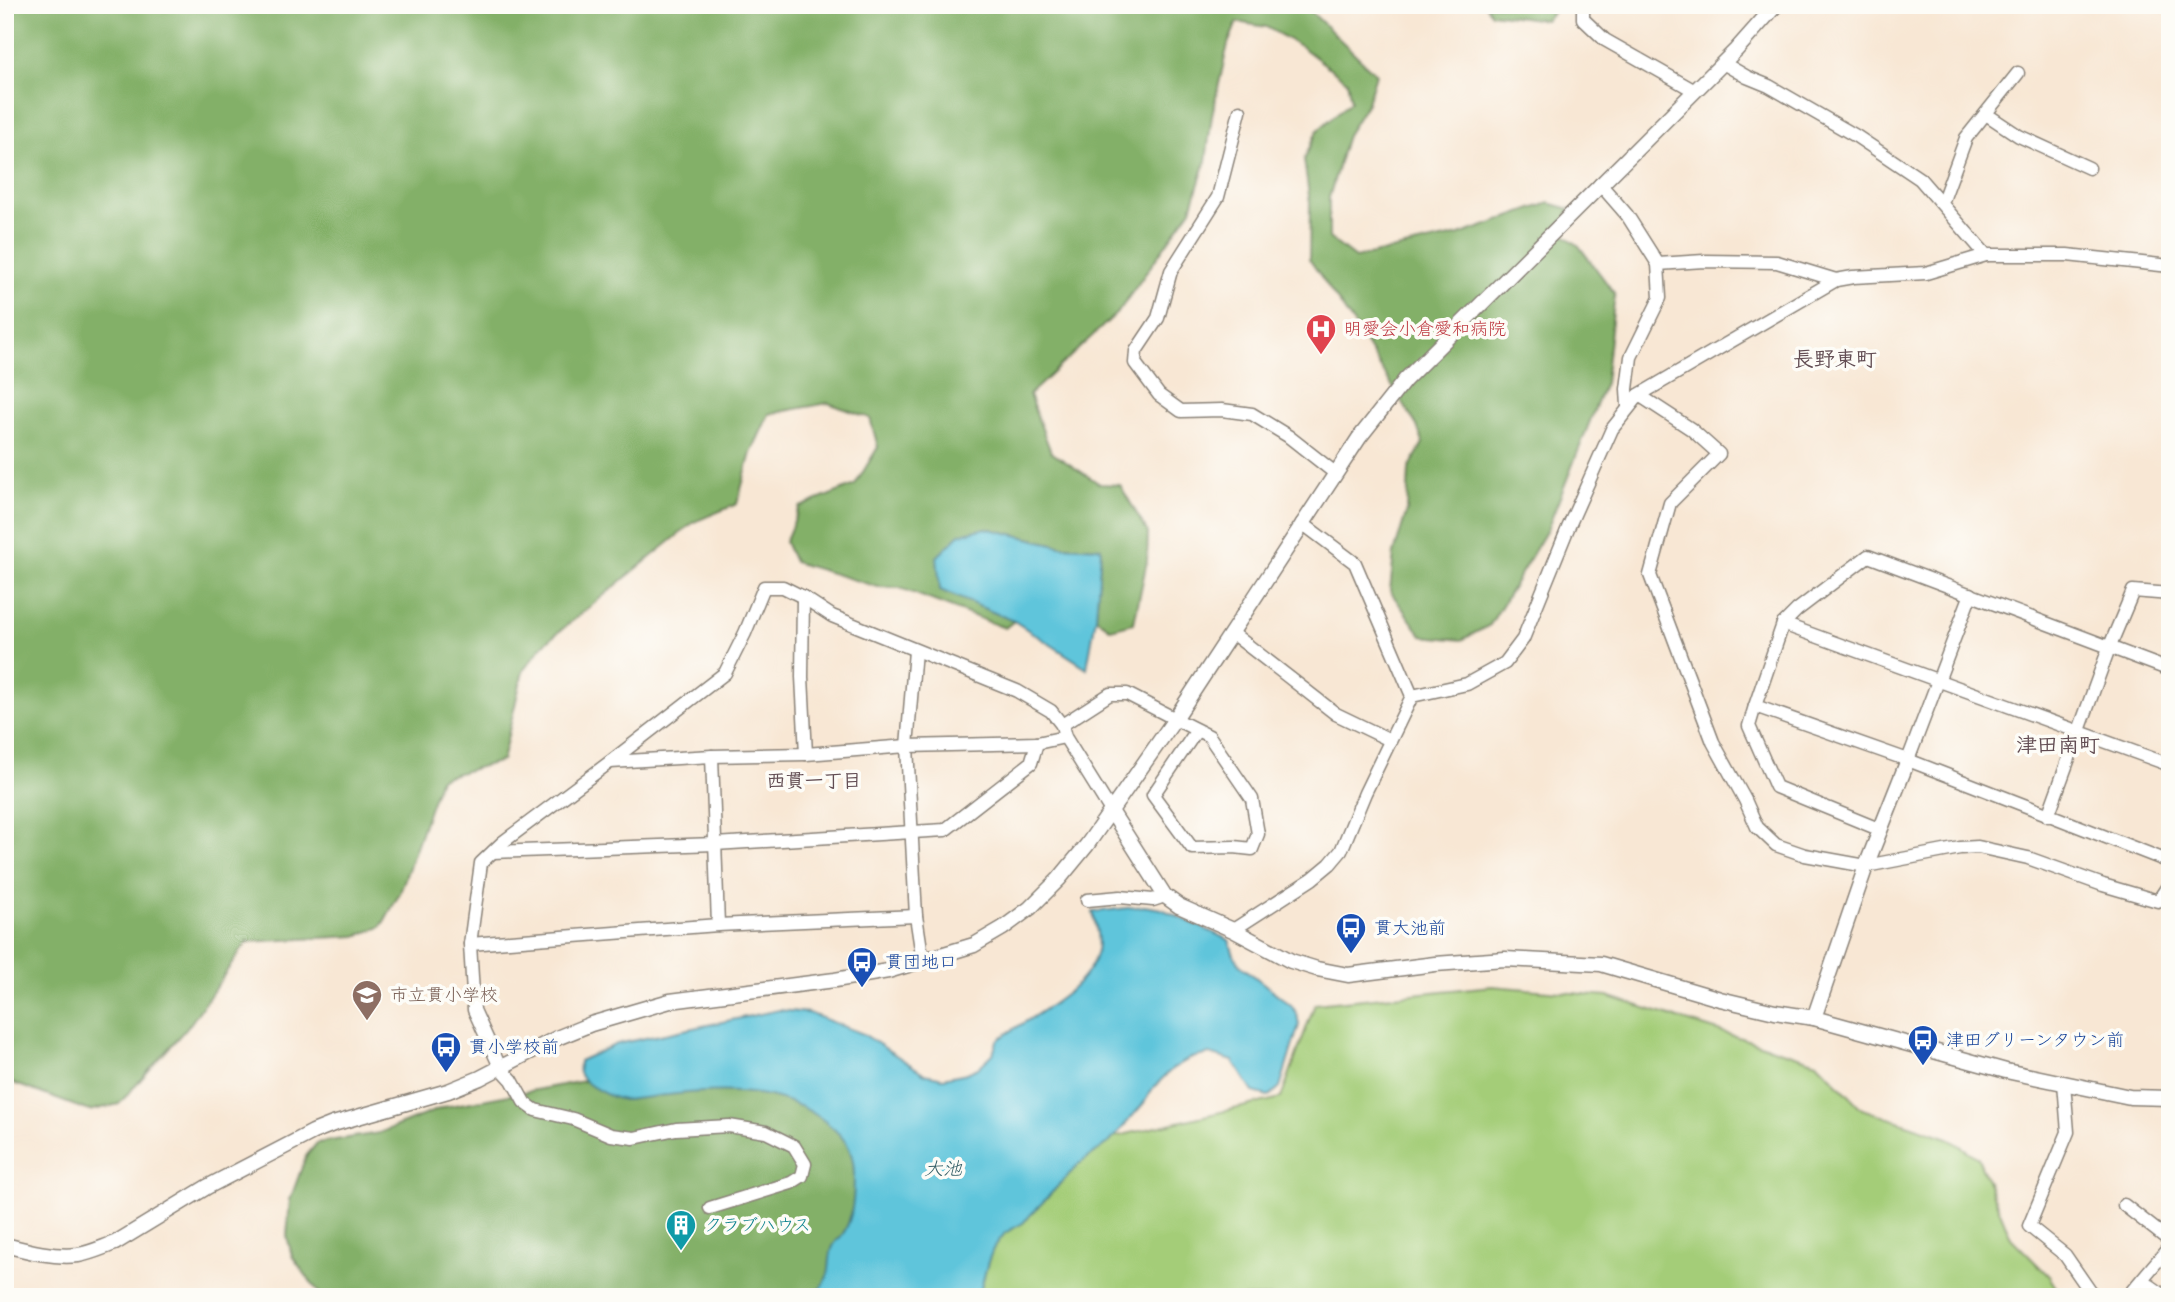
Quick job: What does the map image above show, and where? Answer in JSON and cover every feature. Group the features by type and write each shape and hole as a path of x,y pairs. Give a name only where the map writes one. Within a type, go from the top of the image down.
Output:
{"street":[{"path":"1583,5 1583,19 1605,40 1695,91"},
{"path":"5,1245 64,1256 100,1249 115,1243 207,1187 313,1132 480,1079 559,1037 591,1024 670,1001 888,971 974,945 1003,928 1030,908 1059,879 1111,811 1233,633 1335,473 1405,380 1723,63 1776,5"},
{"path":"1723,63 1856,136 1920,179 1986,255"},
{"path":"1942,203 1966,138 2018,73"},
{"path":"1240,111 1218,197 1171,271 1158,318 1136,351 1135,362 1159,395 1181,411 1222,410 1252,414 1288,436 1335,473"},
{"path":"1986,114 2019,136 2090,168"},
{"path":"1600,184 1627,215 1658,264 1660,298 1631,357 1628,406"},
{"path":"1412,696 1467,684 1505,663 1523,639 1612,429 1639,395 1836,280 1926,273 1986,255 2067,255 2170,265"},
{"path":"1658,264 1704,261 1777,262 1836,280"},
{"path":"1639,395 1691,429 1719,454 1670,503 1650,575 1713,742 1757,827 1776,845 1805,855 1866,866 1978,847 2028,858 2158,901 2170,883"},
{"path":"1233,930 1330,864 1341,851 1412,696 1355,563 1302,523"},
{"path":"1881,830 1776,787 1749,726 1783,624 1797,610 1868,556 2170,670"},
{"path":"710,1208 791,1183 802,1176 805,1164 801,1156 794,1146 765,1132 729,1126 676,1129 634,1138 611,1135 573,1119 535,1110 524,1102 512,1080 500,1067 474,1010 470,944 481,863 562,797 725,673 745,634 764,587 783,587 832,616 1017,691 1051,711 1165,896 1179,906 1292,961 1348,975 1435,964 1505,959 1601,964 1720,999 1814,1018 1942,1055 2130,1097 2170,1098"},
{"path":"2048,816 2109,648 2133,591 2170,594"},
{"path":"1814,1018 1866,866 1971,594"},
{"path":"803,597 802,677 806,754"},
{"path":"1783,624 2170,765"},
{"path":"1233,633 1336,714 1390,740"},
{"path":"915,651 907,746 916,916 923,962"},
{"path":"610,762 806,754 907,746 1037,743 1064,731 1110,694 1127,694 1209,736 1252,799 1258,834 1252,849 1192,848 1153,795 1197,730"},
{"path":"1755,706 1908,760 2170,862"},
{"path":"493,852 715,844 945,830 1031,763 1037,743"},
{"path":"712,756 718,925"},
{"path":"1087,900 1120,897 1153,900 1165,896"},
{"path":"470,944 718,925 916,916"},
{"path":"2064,1083 2068,1132 2029,1226 2065,1255 2094,1297"},
{"path":"2124,1205 2170,1241"},
{"path":"2127,1297 2170,1246"},
{"path":"2142,1280 2166,1297"}],"green space":[{"path":"5,5 1304,5 1376,74 1367,103 1347,135 1329,198 1329,238 1355,258 1459,235 1549,203 1570,209 1562,233 1579,246 1615,294 1605,383 1547,530 1490,625 1462,640 1422,636 1390,591 1394,553 1407,510 1409,469 1423,443 1417,426 1355,326 1309,259 1310,203 1304,160 1317,131 1351,101 1347,81 1302,47 1266,27 1237,22 1228,44 1212,115 1206,161 1191,209 1119,311 1029,395 1051,452 1100,484 1120,485 1148,533 1147,561 1134,623 1111,629 1096,618 1101,548 1061,546 986,528 940,589 1014,621 1005,628 900,588 878,587 794,562 785,542 800,507 855,485 878,447 870,418 828,403 769,414 751,453 737,504 694,522 544,644 523,671 502,761 440,778 400,893 381,927 356,936 247,942 191,1023 119,1104 89,1111 5,1080"},
{"path":"1485,5 1560,5 1545,20 1491,13"},
{"path":"1492,986 1607,996 1817,1062 1862,1109 1948,1138 1978,1158 2011,1238 2049,1276 2062,1297 388,1297 930,1180 1281,1098 1315,1004"},
{"path":"648,1069 818,1099 869,1164 845,1297 322,1297 292,1256 287,1236 290,1200 306,1156 317,1143 379,1133 444,1107"}],"water":[{"path":"986,528 1061,546 1101,548 1096,618 1087,668 1014,621 940,590 937,557 960,534"},
{"name":"大池","path":"1144,906 1162,909 1229,940 1240,965 1291,1005 1297,1014 1299,1025 1280,1087 1268,1096 1253,1092 1233,1061 1210,1054 1191,1058 1172,1069 1153,1088 1144,1103 1110,1142 1079,1164 1023,1223 1005,1233 993,1249 988,1262 981,1297 814,1297 827,1277 831,1250 849,1221 854,1188 852,1156 847,1144 833,1128 805,1109 781,1099 756,1094 703,1092 624,1100 599,1091 579,1073 579,1061 617,1044 779,1010 809,1013 863,1034 925,1074 943,1078 967,1073 978,1068 993,1054 997,1041 1058,1001 1083,978 1092,965 1098,946 1093,912"}],"place":[{"name":"明愛会小倉愛和病院","path":"1321,356"},
{"name":"貫大池前","path":"1351,955"},
{"name":"貫団地口","path":"862,989"},
{"name":"市立貫小学校","path":"367,1022"},
{"name":"津田グリーンタウン前","path":"1923,1067"},
{"name":"貫小学校前","path":"446,1074"},
{"name":"クラブハウス","path":"681,1252"}],"district":[{"name":"長野東町","path":"1835,359"},
{"name":"津田南町","path":"2058,745"},
{"name":"西貫一丁目","path":"814,780"}]}
